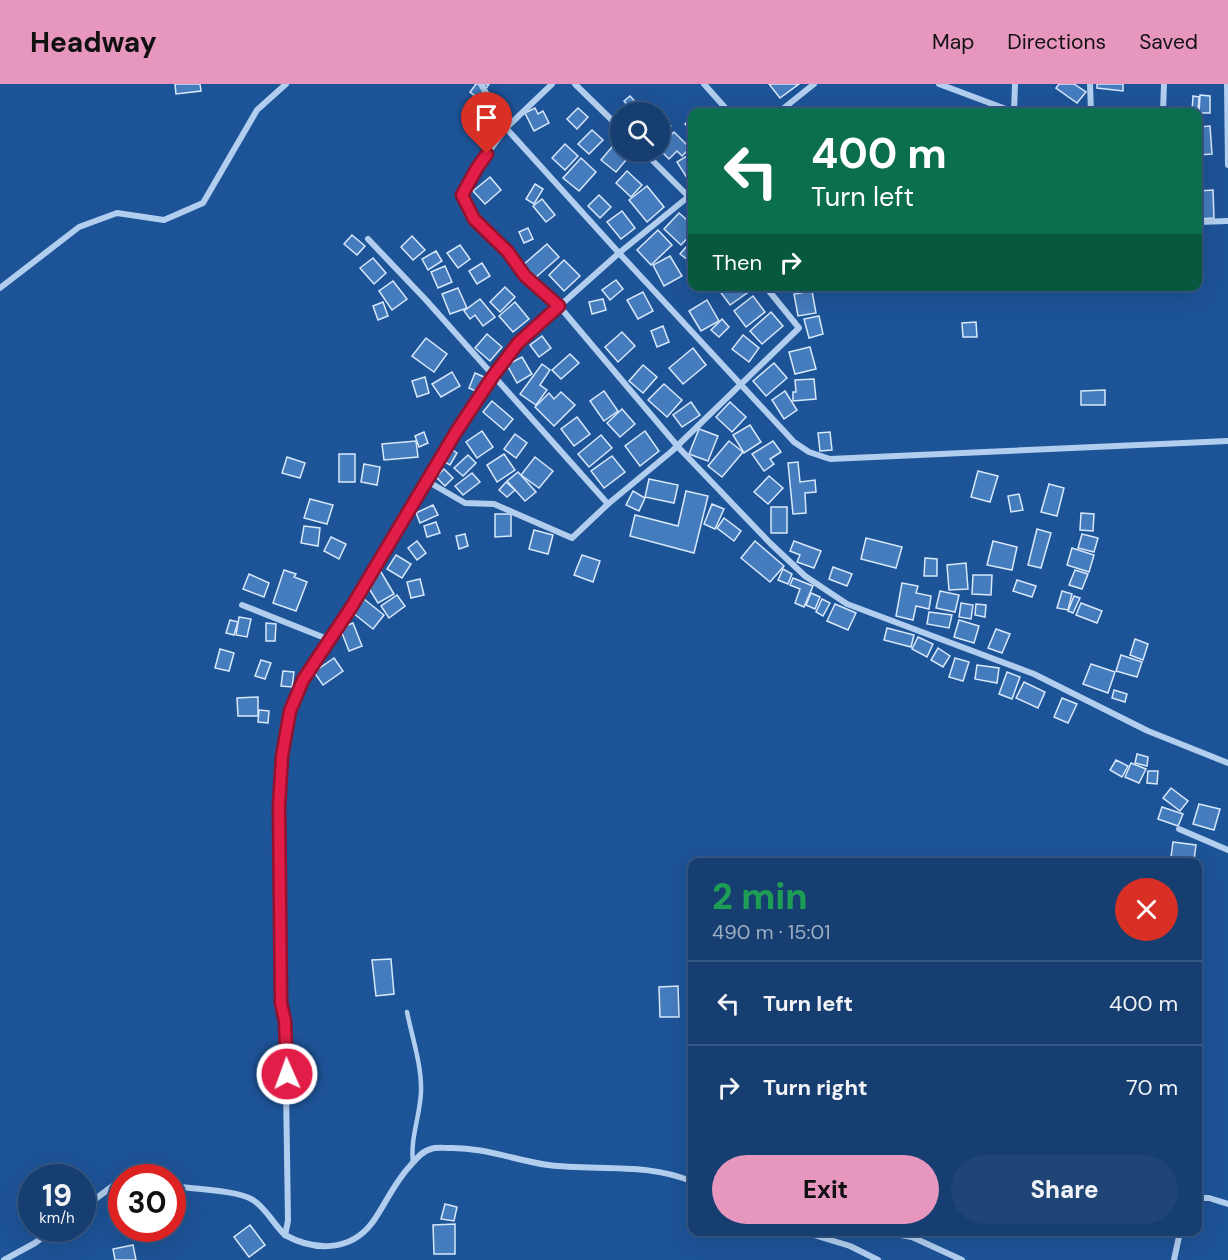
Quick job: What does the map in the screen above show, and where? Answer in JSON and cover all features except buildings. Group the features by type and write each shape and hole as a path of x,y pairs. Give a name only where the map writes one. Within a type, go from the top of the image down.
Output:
{"street":[{"path":"0,288 79,227 117,213 164,220 203,203 257,110 286,84"},
{"path":"481,84 506,128 741,386 794,442 809,452 830,459 1228,441"},
{"path":"552,84 506,128 477,168 462,195 474,219 508,252 525,276 559,306 678,446 770,543 805,576 847,604 1034,674 1148,731 1228,763"},
{"path":"575,84 610,118"},
{"path":"704,84 725,108"},
{"path":"784,108 813,84"},
{"path":"939,84 1003,108"},
{"path":"1014,108 1015,84"},
{"path":"1090,84 1091,108"},
{"path":"1163,108 1164,84"},
{"path":"1227,84 1228,165"},
{"path":"655,162 688,193"},
{"path":"285,1235 288,1221 287,1074 285,1021 281,1003 279,806 282,756 290,711 303,680 493,376 518,343 619,254 688,200"},
{"path":"1202,222 1228,221"},
{"path":"368,239 426,300 608,504"},
{"path":"427,481 465,503 494,504 572,538 608,504 678,446 799,327 769,291"},
{"path":"242,605 330,640"},
{"path":"1179,829 1228,850"},
{"path":"186,1188 251,1198 259,1204 285,1235 301,1244 323,1247 338,1246 354,1239 371,1224 387,1196 413,1162 430,1149 475,1148 547,1164 659,1172 688,1180"},
{"path":"1202,1198 1228,1204"},
{"path":"817,1236 850,1246 878,1260"},
{"path":"906,1236 962,1260"},
{"path":"1174,1260 1179,1236"},
{"path":"4,1260 37,1242"}],"lane":[{"path":"407,1012 421,1089 419,1119 411,1149 413,1162"}],"route":[{"path":"287,1074 285,1021 281,1003 279,806 282,756 290,711 303,680 352,606 456,432 493,376 518,343 559,306 525,276 508,252 474,219 462,195 487,154"}]}
